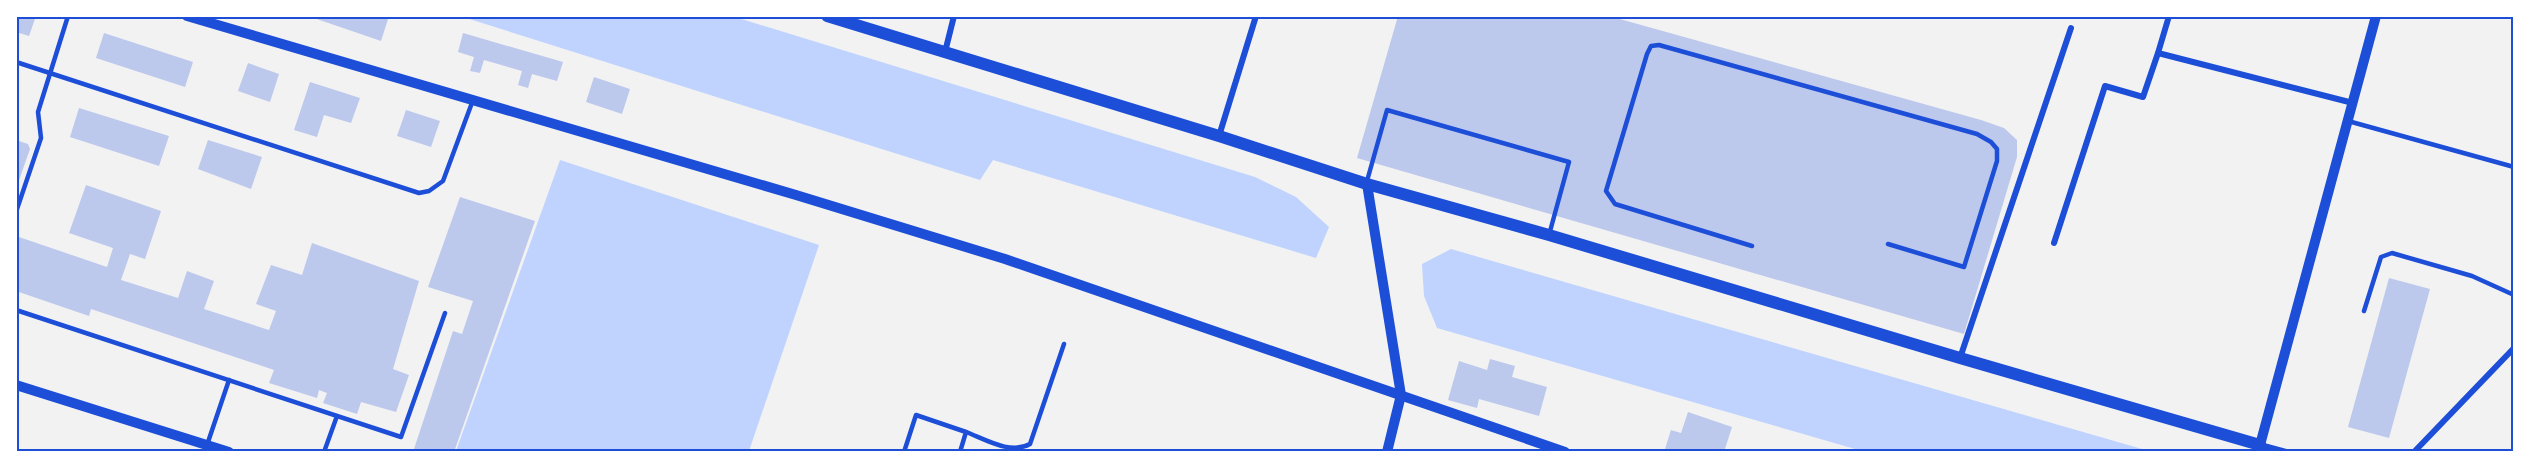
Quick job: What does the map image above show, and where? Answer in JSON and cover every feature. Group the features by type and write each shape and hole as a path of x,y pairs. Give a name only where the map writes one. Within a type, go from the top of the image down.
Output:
{"main road":[{"path":"827,16 1219,136 1367,184 1549,235 2259,448"}],"street":[{"path":"187,16 1005,259 1565,452"},
{"path":"945,52 954,16"},
{"path":"1219,136 1256,16"},
{"path":"2054,243 2105,86 2143,97 2169,16"},
{"path":"2286,452 2259,448 2376,16"},
{"path":"1960,358 2071,28"},
{"path":"2158,53 2353,103"},
{"path":"1367,184 1401,394 1387,452"},
{"path":"2414,452 2514,348"},
{"path":"16,385 229,452"}],"lane":[{"path":"16,212 41,138 38,112 68,16"},
{"path":"1752,246 1615,204 1605,191 1651,46 1659,45 1977,134 1997,149 1997,161 1964,267 1888,244"},
{"path":"16,62 419,193 429,191 443,181 473,100"},
{"path":"1367,184 1387,110 1569,162 1549,235"},
{"path":"2348,121 2514,167"},
{"path":"2364,311 2381,257 2392,253 2472,276 2514,295"},
{"path":"16,310 401,437 445,313"},
{"path":"904,452 916,415 1004,447 1020,448 1030,444 1064,344"},
{"path":"207,445 230,380"},
{"path":"324,452 337,416"},
{"path":"960,452 966,432"}],"water":[{"path":"463,17 735,17 1255,177 1296,197 1329,227 1316,258 993,160 980,180"},
{"path":"560,160 819,245 749,451 456,451"},
{"path":"1451,249 2149,451 1862,451 1437,328 1424,296 1422,264"}],"building":[{"path":"16,16 36,16 29,36 16,32"},
{"path":"308,16 389,16 381,41"},
{"path":"1398,16 1609,16 2004,128 2017,140 2017,157 1964,334 1357,158"},
{"path":"104,33 193,62 185,87 96,58"},
{"path":"463,33 563,62 557,81 532,74 528,88 518,85 522,71 484,60 480,73 470,71 474,57 458,52"},
{"path":"248,63 279,74 270,102 238,91"},
{"path":"594,77 630,89 622,114 586,102"},
{"path":"310,82 360,98 351,123 324,115 317,137 294,130"},
{"path":"79,108 169,136 159,166 70,137"},
{"path":"406,110 440,121 431,147 397,136"},
{"path":"16,140 28,144 30,149 17,186"},
{"path":"208,140 262,157 251,189 198,169"},
{"path":"86,185 161,211 145,259 130,254 121,280 178,298 187,271 214,281 204,309 269,330 276,311 256,304 271,265 302,275 312,243 419,281 393,369 409,375 396,412 361,402 357,414 323,403 327,393 319,390 317,398 269,383 274,370 91,309 89,316 16,291 16,236 107,267 113,248 69,233"},
{"path":"460,197 535,221 454,452 413,452 453,331 462,334 473,301 428,287"},
{"path":"2389,278 2430,289 2389,438 2348,427"},
{"path":"1490,359 1515,366 1512,377 1547,387 1539,416 1479,399 1477,408 1448,400 1459,361 1487,370"},
{"path":"1688,412 1732,427 1724,452 1673,452 1665,449 1671,430 1681,433"}]}
